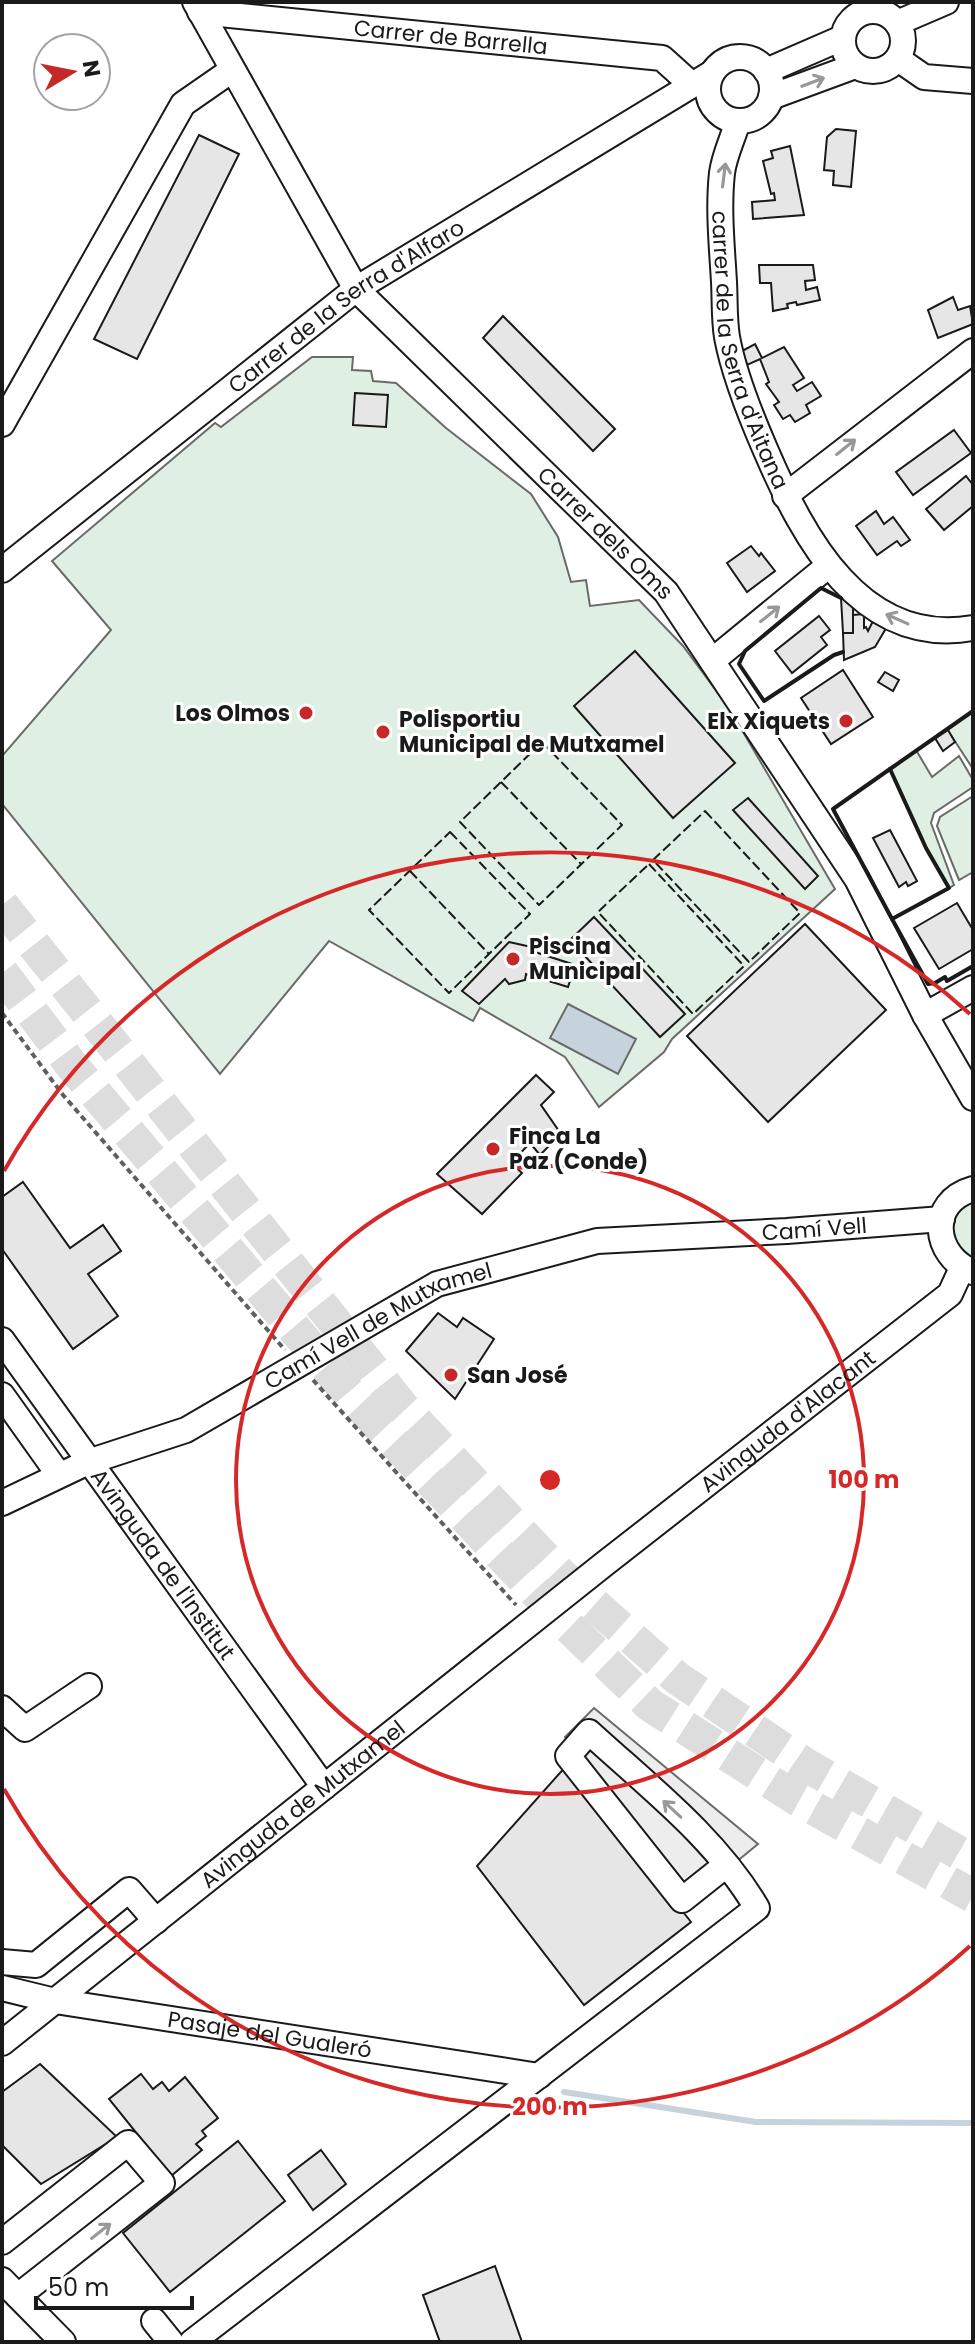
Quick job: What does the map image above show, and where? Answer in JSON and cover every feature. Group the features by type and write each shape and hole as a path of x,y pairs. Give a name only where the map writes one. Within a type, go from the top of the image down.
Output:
{"street":[{"path":"897,23 946,2"},
{"path":"869,6 897,23 903,41 898,59 883,70 873,72 855,66 843,49 842,38 850,20 869,6"},
{"name":"Carrer dels Oms","path":"197,7 356,289 666,592 857,879 925,1015 973,1098"},
{"name":"Carrer de Barrella","path":"197,7 662,58 702,79"},
{"path":"766,71 842,38"},
{"path":"739,57 759,63 766,71 772,88 771,97 759,115 738,121 727,119 712,104 702,79 729,59 739,57"},
{"path":"898,59 924,77 973,81"},
{"path":"771,97 855,66"},
{"path":"2,424 183,104 232,70"},
{"name":"Carrer de la Serra d'Alfaro","path":"2,570 356,289 702,79"},
{"name":"carrer de la Serra d'Aitana","path":"738,121 722,172 721,238 727,337 754,422 785,496 828,566 848,587 889,616 935,630 973,628"},
{"path":"785,496 973,351"},
{"path":"712,661 828,566"},
{"path":"925,1015 973,988"},
{"path":"967,1270 951,1259 944,1247 942,1219 956,1198 973,1189"},
{"name":"Camí Vell","path":"684,1236 942,1219"},
{"name":"Camí Vell de Mutxamel","path":"2,1503 88,1462 186,1430 437,1284 597,1241 684,1236"},
{"name":"Avinguda d'Alacant","path":"603,1565 950,1294 967,1270"},
{"name":"Avinguda de l'Institut","path":"2,1340 324,1787"},
{"path":"2,1395 59,1475"},
{"name":"Avinguda de Mutxamel","path":"2,2043 603,1565"},
{"path":"2,1708 25,1729 89,1686"},
{"path":"192,2342 757,1908 726,1865 713,1848 589,1732 568,1756 682,1900 726,1865"},
{"path":"2,1962 36,1965 129,1890 156,1921"},
{"name":"Pasaje del Gualeró","path":"2,1988 55,2001 539,2076"},
{"path":"2,2242 128,2143 162,2183 10,2288 63,2342"},
{"path":"154,2321 171,2342"}],"path":[{"path":"2,1013 63,1095 298,1364 531,1622"}],"green space":[{"name":"Polisportiu Municipal de Mutxamel","path":"312,357 353,357 352,370 371,371 373,381 396,383 446,428 531,494 558,537 571,582 586,580 590,606 639,600 683,646 729,708 835,889 672,1039 664,1052 599,1107 565,1057 480,1008 473,1021 329,941 220,1074 2,804 2,756 111,630 52,561 215,423 221,427"},
{"path":"973,711 973,769 947,729"},
{"path":"916,750 932,777 959,756 973,780 973,787 934,813 931,823 954,885 949,888 926,848 890,769"},
{"path":"973,796 973,872 959,880 937,826 940,817"},
{"path":"973,1199 973,1262 953,1244 952,1228 954,1217"}],"shaded area":[{"path":"568,1004 636,1039 618,1074 550,1038"},
{"path":"594,1708 758,1844 691,1899 565,1737"}],"building":[{"path":"836,129 856,131 851,187 833,185 834,171 824,170 827,137"},
{"path":"199,135 239,154 137,359 94,339"},
{"path":"790,146 804,215 753,219 752,202 775,200 763,161 773,158 771,151"},
{"path":"759,265 813,265 815,280 805,281 806,290 817,287 820,300 787,304 788,308 773,311 771,283 760,283"},
{"path":"953,297 958,310 970,306 973,324 938,338 928,310"},
{"path":"503,316 615,429 593,451 483,338"},
{"path":"755,344 762,358 784,347 804,378 793,385 797,391 812,382 821,396 806,405 810,413 795,422 790,415 783,419 774,405 779,402 766,384 769,382 760,359 747,365 742,351"},
{"path":"355,393 388,395 386,427 353,425"},
{"path":"954,430 971,453 913,495 896,472"},
{"path":"966,476 973,485 973,506 944,530 926,509"},
{"path":"876,511 884,524 893,517 910,540 901,546 897,541 877,555 856,526"},
{"path":"751,546 775,571 747,592 727,563"},
{"path":"841,598 853,604 853,633 843,633"},
{"path":"864,614 864,628 868,631 875,617 888,625 875,647 844,660 843,633 853,633 853,615"},
{"path":"819,616 830,630 821,637 827,645 792,673 775,651"},
{"path":"635,651 735,763 673,818 574,706"},
{"path":"843,670 873,717 831,744 801,698"},
{"path":"885,672 899,680 893,691 878,682"},
{"path":"948,730 955,742 943,751 935,738"},
{"path":"748,798 818,876 805,889 733,810"},
{"path":"890,830 917,881 908,886 906,882 899,887 873,838"},
{"path":"957,903 973,930 973,949 939,969 914,928"},
{"path":"594,917 685,1014 660,1037 570,940"},
{"path":"805,924 886,1010 768,1122 687,1036"},
{"path":"509,942 536,948 535,952 575,965 568,987 526,974 525,980 509,984 505,979 479,1004 462,991"},
{"name":"Finca La Paz (Conde)","path":"536,1075 554,1092 541,1105 561,1134 540,1155 530,1143 511,1163 522,1173 482,1214 437,1174"},
{"path":"23,1182 70,1248 103,1225 121,1251 88,1274 118,1316 73,1349 2,1249 2,1197"},
{"name":"San José","path":"438,1313 457,1327 463,1318 494,1339 455,1399 406,1351"},
{"path":"567,1765 691,1922 584,2005 477,1866"},
{"path":"40,2064 117,2137 41,2184 2,2145 2,2092"},
{"path":"141,2074 153,2089 162,2082 169,2091 185,2077 218,2118 202,2131 206,2136 196,2144 202,2150 171,2176 109,2099"},
{"path":"238,2141 285,2201 170,2292 123,2233"},
{"path":"321,2150 346,2184 313,2210 288,2175"},
{"path":"495,2266 522,2342 440,2342 423,2295"}],"waterway":[{"path":"564,2092 756,2122 973,2123"}],"tunnel":[{"path":"2,905 404,1409 561,1575 677,1678 806,1765 973,1861"},
{"path":"2,973 73,1067 352,1397 567,1625 650,1705 797,1799 973,1896"}],"fence":[{"path":"542,742 622,825 539,905 460,822 542,742"},
{"path":"501,782 581,864"},
{"path":"705,811 800,913 749,962 653,860 705,811"},
{"path":"450,832 530,914 449,993 369,910 450,832"},
{"path":"649,864 744,966 693,1014 598,912 649,864"},
{"path":"410,871 489,954"}],"wall":[{"path":"841,598 821,588 745,651 739,664 764,701 843,652"},
{"path":"890,769 973,711"},
{"path":"890,769 926,848 949,888 892,919 833,809 890,769"},
{"path":"892,919 928,984 945,977 947,981 973,966"}],"place":[{"name":"Los Olmos","path":"306,713"},
{"name":"Elx Xiquets","path":"846,721"},
{"name":"Polisportiu Municipal de Mutxamel","path":"383,732"},
{"name":"Piscina Municipal","path":"513,959"},
{"name":"Finca La Paz (Conde)","path":"493,1149"},
{"name":"San José","path":"451,1375"}]}
